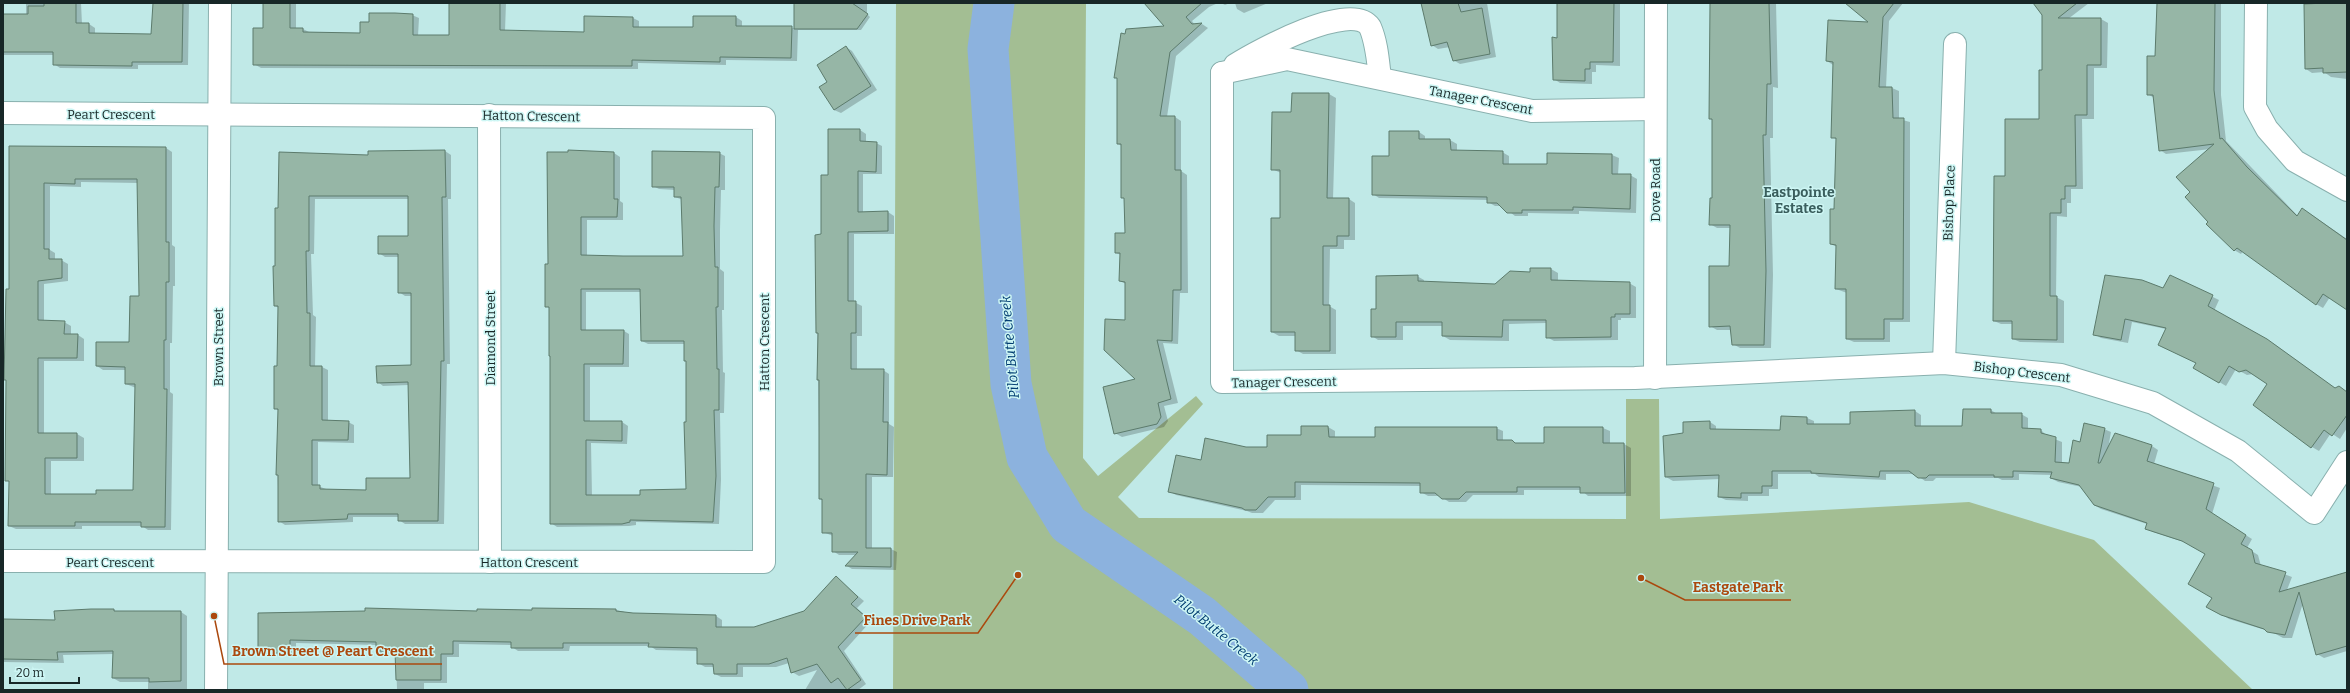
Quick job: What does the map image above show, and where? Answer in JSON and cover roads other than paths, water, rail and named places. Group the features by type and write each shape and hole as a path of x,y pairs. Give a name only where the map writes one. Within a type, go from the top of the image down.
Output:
{"street":[{"name":"Brown Street","path":"216,690 220,3"},
{"name":"Dove Road","path":"1655,378 1656,3"},
{"path":"2256,3 2255,107 2267,129 2295,160 2347,190"},
{"path":"1222,73 1312,18 1345,10 1358,12 1370,26 1380,78"},
{"name":"Bishop Place","path":"1944,363 1955,44"},
{"name":"Tanager Crescent","path":"1655,378 1222,382 1222,73 1287,59 1532,111 1656,109"},
{"name":"Peart Crescent","path":"3,113 219,115"},
{"name":"Hatton Crescent","path":"217,562 764,562 764,118 489,115 219,115"},
{"name":"Diamond Street","path":"489,115 490,562"},
{"name":"Bishop Crescent","path":"1655,378 1944,363 2061,375 2153,403 2238,451 2314,513 2347,462"},
{"name":"Peart Crescent","path":"3,561 217,562"}],"waterway":[{"name":"Pilot Butte Creek","path":"994,3 988,49 1011,384 1027,457 1068,524 1202,616 1288,690"},
{"path":"1083,534 1084,519"}],"place":[{"name":"Fines Drive Park","path":"1018,575"},
{"name":"Eastgate Park","path":"1641,578"},
{"name":"Brown Street @ Peart Crescent","path":"214,616"}],"district":[{"name":"Eastpointe Estates","path":"1799,200"}]}
